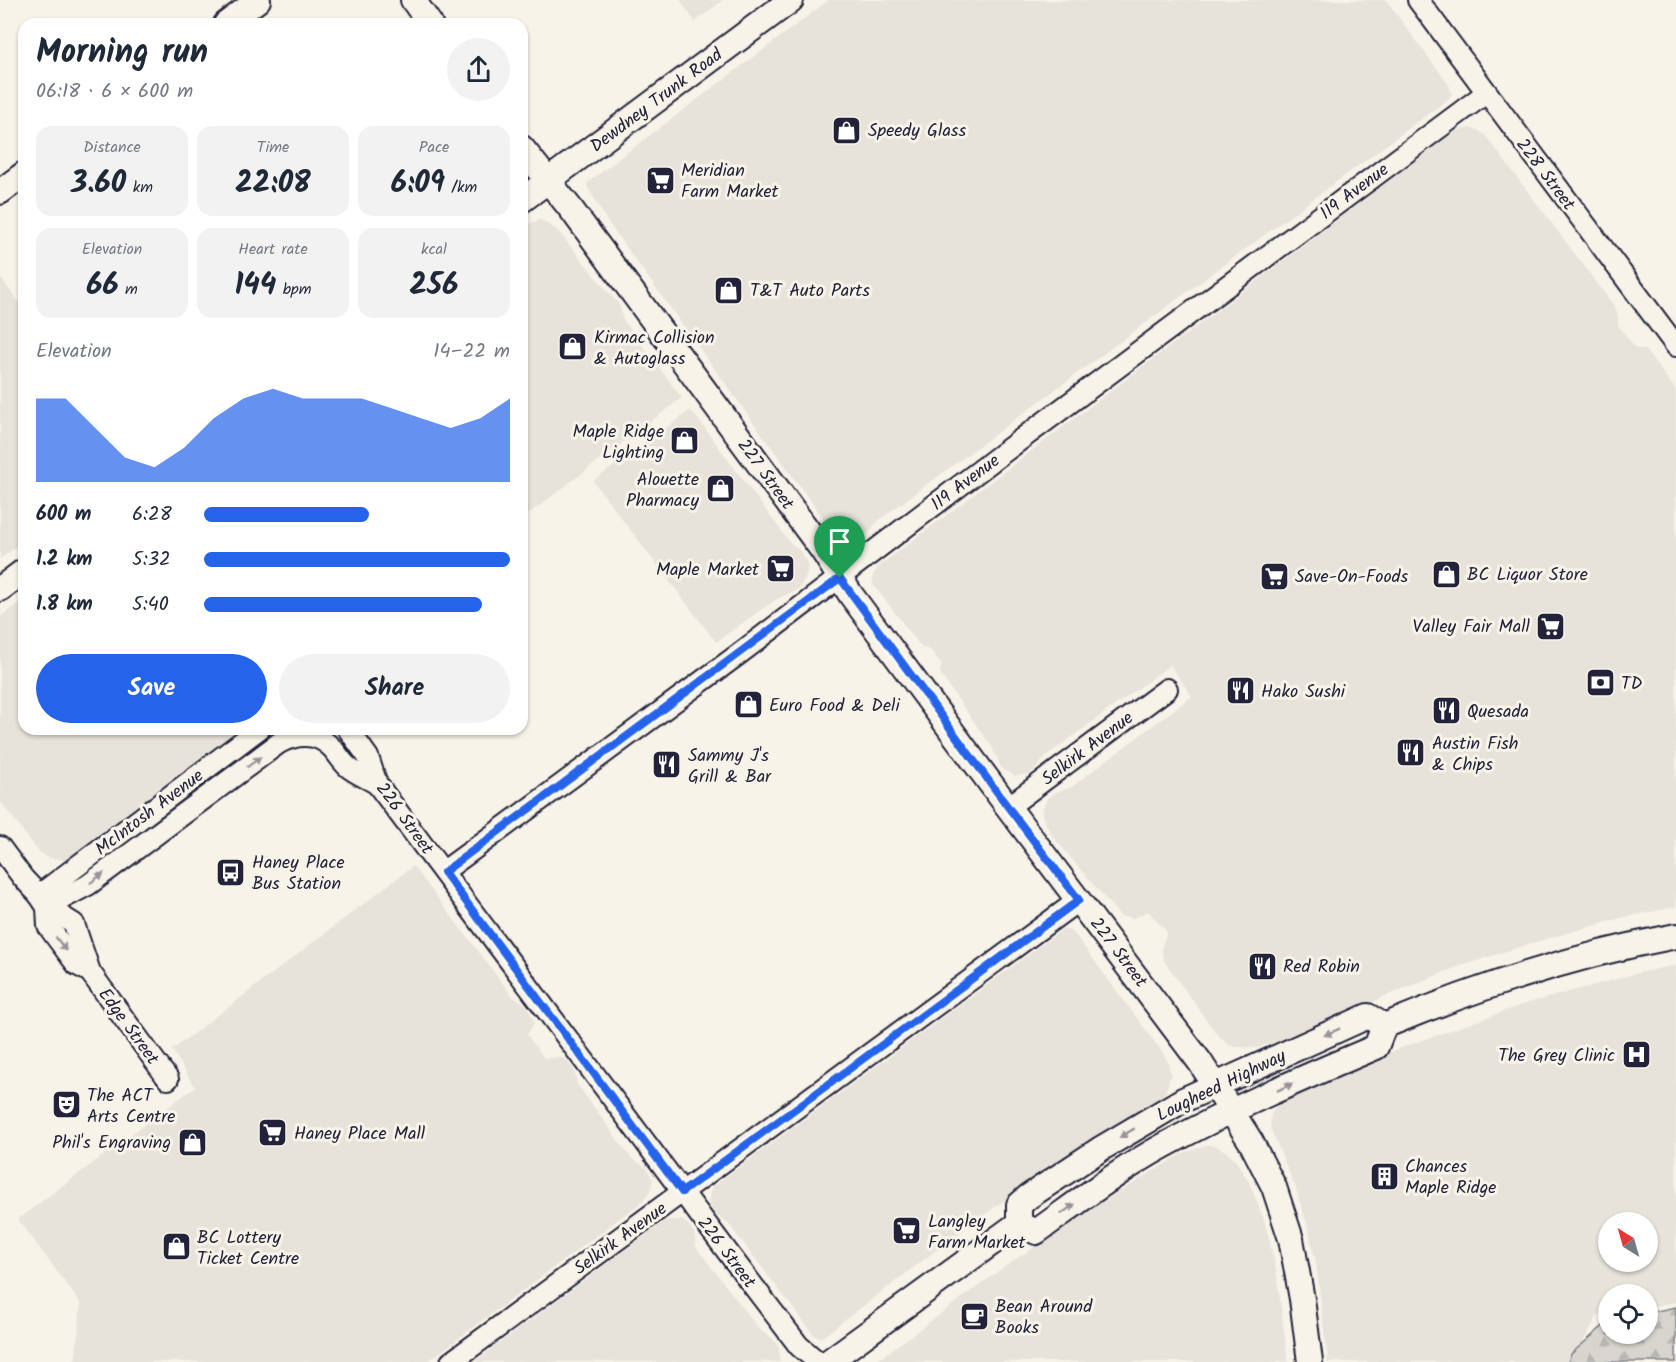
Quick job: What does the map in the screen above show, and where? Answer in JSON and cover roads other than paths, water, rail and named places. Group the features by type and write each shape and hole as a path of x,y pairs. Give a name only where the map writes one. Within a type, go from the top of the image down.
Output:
{"main road":[{"path":"234,18 258,0"},
{"path":"413,0 426,18"},
{"name":"Dewdney Trunk Road","path":"528,196 790,0"},
{"name":"227 Street","path":"528,156 823,551 840,578 1008,807 1166,1015 1232,1112 1264,1166 1286,1222 1297,1267 1310,1362"},
{"path":"0,192 18,178"},
{"path":"0,589 18,576"},
{"path":"1384,1026 1463,995 1520,976 1607,951 1676,936"},
{"name":"Lougheed Highway","path":"1368,1016 1384,1026 1376,1047 1232,1112 1165,1146 1138,1161 1036,1232 1019,1223 1019,1204 1028,1197 1183,1100 1368,1016"},
{"path":"828,1362 1019,1223"}],"street":[{"name":"228 Street","path":"1418,0 1676,346"},
{"name":"119 Avenue","path":"444,872 1486,93"},
{"name":"Selkirk Avenue","path":"1008,807 1167,690"},
{"name":"McIntosh Avenue","path":"43,901 251,735"},
{"path":"43,901 88,885 288,738 306,735 324,741 332,747 348,767 377,784"},
{"name":"226 Street","path":"352,735 368,757 377,784 799,1346 818,1362"},
{"name":"Edge Street","path":"0,847 43,901 48,926 77,965 90,972 168,1079"},
{"name":"Selkirk Avenue","path":"451,1362 1079,900"}],"place":[{"name":"Speedy Glass","path":"847,130"},
{"name":"Meridian Farm Market","path":"660,180"},
{"name":"T&T Auto Parts","path":"729,290"},
{"name":"Kirmac Collision & Autoglass","path":"573,347"},
{"name":"Maple Ridge Lighting","path":"685,441"},
{"name":"Alouette Pharmacy","path":"720,489"},
{"name":"Maple Market","path":"780,569"},
{"name":"BC Liquor Store","path":"1446,574"},
{"name":"Save-On-Foods","path":"1274,576"},
{"name":"Valley Fair Mall","path":"1551,626"},
{"name":"TD","path":"1600,683"},
{"name":"Hako Sushi","path":"1240,691"},
{"name":"Euro Food & Deli","path":"748,705"},
{"name":"Quesada","path":"1446,711"},
{"name":"Austin Fish & Chips","path":"1411,753"},
{"name":"Sammy J's Grill & Bar","path":"667,765"},
{"name":"Haney Place Bus Station","path":"231,872"},
{"name":"Red Robin","path":"1262,966"},
{"name":"The Grey Clinic","path":"1636,1055"},
{"name":"The ACT Arts Centre","path":"66,1105"},
{"name":"Haney Place Mall","path":"273,1133"},
{"name":"Phil's Engraving","path":"192,1142"},
{"name":"Chances Maple Ridge","path":"1384,1176"},
{"name":"Langley Farm Market","path":"907,1231"},
{"name":"BC Lottery Ticket Centre","path":"176,1247"},
{"name":"Bean Around Books","path":"974,1316"}]}
